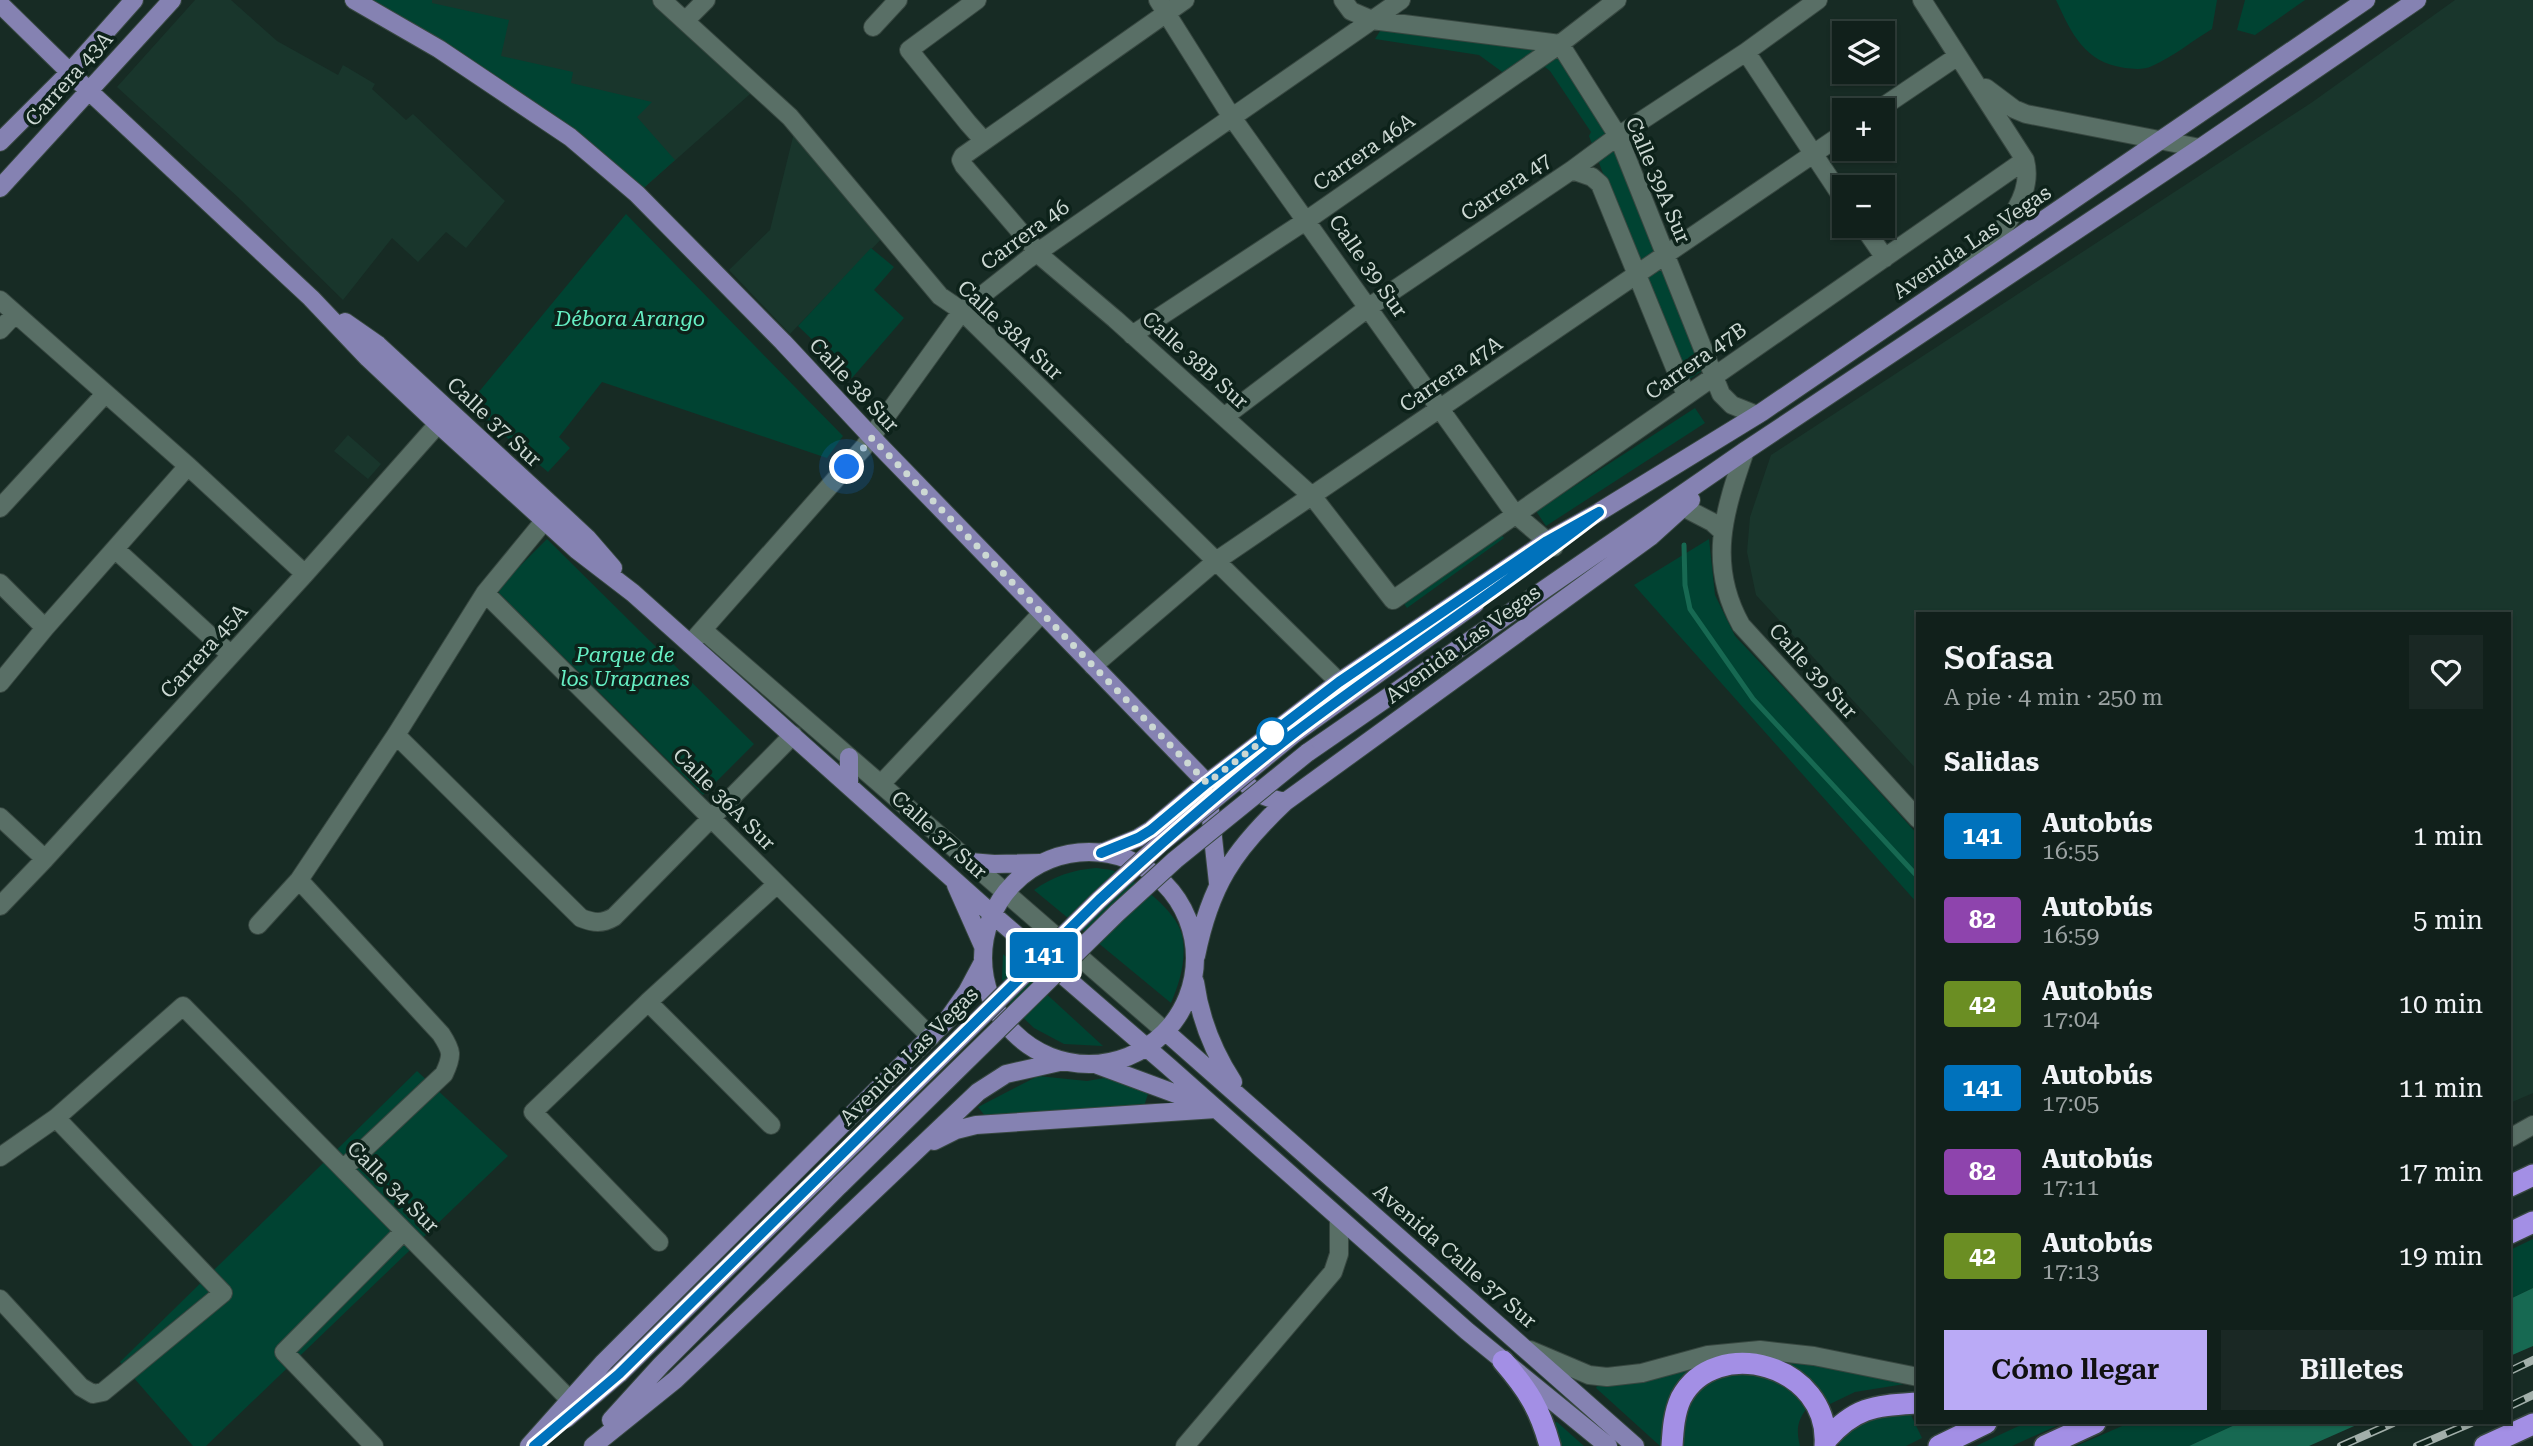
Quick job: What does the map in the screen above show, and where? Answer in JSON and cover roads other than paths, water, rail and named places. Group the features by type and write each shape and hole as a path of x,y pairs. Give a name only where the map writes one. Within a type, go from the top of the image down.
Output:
{"highway":[{"path":"2511,1186 2533,1175"},
{"path":"2511,1233 2533,1222"},
{"path":"1503,1361 1528,1390 1544,1422 1550,1446"},
{"path":"1672,1446 1675,1417 1688,1388 1705,1373 1726,1366 1751,1364 1774,1368 1793,1377 1808,1390 1824,1420 1825,1443"},
{"path":"1825,1443 1854,1414 1885,1406 1916,1403"},
{"path":"1939,1446 1984,1424"},
{"path":"2045,1446 2093,1424"},
{"path":"2485,1446 2533,1424"}],"main road":[{"name":"Carrera 43A","path":"0,142 69,72 134,0"},
{"name":"Carrera 43A","path":"0,188 172,0"},
{"name":"Calle 38 Sur","path":"354,0 439,49 570,137 637,194 1207,783"},
{"name":"Avenida Las Vegas","path":"1101,853 1151,830 1236,760 1339,682 1599,512 1757,415 2118,171 2349,7 2366,0"},
{"name":"Avenida Las Vegas","path":"590,1446 661,1365 1117,913 1175,860 1307,753 1684,500 1745,451 2417,0"},
{"name":"Calle 37 Sur","path":"0,4 90,92 311,298 368,358 438,424 577,550 634,593 992,914 1216,1109"},
{"path":"2072,234 2094,209 2119,191 2122,179 2118,171"},
{"name":"Calle 37 Sur","path":"311,298 378,345 587,537 634,593"},
{"path":"1684,500 1692,475 1692,468 1686,458"},
{"name":"Avenida Las Vegas","path":"1217,883 1230,862 1285,802 1650,537 1684,500"},
{"name":"Avenida Las Vegas","path":"532,1446 619,1374 1099,900 1191,817 1294,734 1551,544"},
{"path":"849,757 849,786"},
{"path":"1236,760 1239,771 1252,791 1260,796 1285,802"},
{"path":"953,879 983,954 990,995 1007,1025 1032,1047 1064,1061 1096,1064 1115,1061 1147,1048 1166,1032 1188,999 1202,928 1217,883 1207,783"},
{"path":"983,954 992,914 1017,880 1043,863 1072,854 1101,853 1138,864 1168,887 1188,919 1196,956"},
{"path":"970,862 1043,863"},
{"name":"Avenida Las Vegas","path":"532,1446 604,1362 931,1037 959,1004 983,954"},
{"path":"1194,977 1199,1008 1212,1045 1244,1100"},
{"name":"Calle 37 Sur","path":"1166,1032 1244,1100"},
{"name":"Avenida Las Vegas","path":"590,1446 674,1380 991,1082 1023,1069 1064,1061"},
{"path":"1096,1064 1216,1109 1503,1361 1608,1446"},
{"name":"Avenida Calle 37 Sur","path":"1244,1100 1635,1446"},
{"path":"916,1150 956,1129 976,1125 1216,1109"},
{"path":"848,1119 873,1121 882,1127 891,1144 897,1169"}],"street":[{"name":"Calle 38A Sur","path":"662,0 790,117 940,296 962,311 1339,682"},
{"path":"685,21 706,0"},
{"path":"873,27 898,0"},
{"path":"978,0 909,50 985,141 1162,6 1185,0"},
{"path":"1343,0 1351,10 1372,20 1560,44"},
{"name":"Carrera 46","path":"690,644 872,438 962,311 1038,252 1401,0"},
{"name":"Carrera 46A","path":"1132,335 1307,219 1560,44 1617,0"},
{"name":"Carrera 47","path":"1224,417 1369,307 1618,136 1746,52 1818,0"},
{"path":"1922,0 2025,160 2028,173 2027,188 2018,207 1962,276"},
{"name":"Calle 39 Sur","path":"1162,6 1231,116 1515,514 1551,544"},
{"name":"Calle 39A Sur","path":"1560,44 1618,136 1713,377 1726,401 1757,415"},
{"path":"1746,52 1832,183"},
{"path":"1895,98 1958,55"},
{"path":"1973,76 1997,97 2026,114 2200,148"},
{"name":"Calle 38B Sur","path":"985,141 961,160 1038,252 1313,497 1392,600"},
{"name":"Carrera 47A","path":"1093,666 1216,561 1832,142"},
{"name":"Carrera 47B","path":"1392,600 2025,160"},
{"path":"1572,170 1592,177 1600,184 1686,396"},
{"path":"1871,238 1885,258"},
{"path":"0,300 188,466 305,574"},
{"path":"0,330 15,314"},
{"path":"0,508 105,394"},
{"name":"Carrera 45A","path":"0,906 305,574 438,424"},
{"name":"Calle 39 Sur","path":"1745,451 1726,505 1722,531 1722,577 1730,604 1741,625 1916,817"},
{"path":"0,683 188,466"},
{"path":"1684,500 1722,531"},
{"path":"258,925 299,880 396,735 485,593 545,520"},
{"path":"115,549 231,655"},
{"path":"0,583 45,628"},
{"name":"Calle 36A Sur","path":"485,593 931,1037"},
{"path":"881,784 1042,613"},
{"name":"Calle 37 Sur","path":"703,631 1166,1032"},
{"path":"396,735 581,918 604,923 614,917 793,736"},
{"path":"0,817 45,859"},
{"path":"299,880 441,1034 450,1049 450,1062 444,1074 343,1170"},
{"path":"659,1242 533,1112 777,884"},
{"path":"648,1002 771,1125"},
{"name":"Calle 34 Sur","path":"56,1118 183,1006 570,1400"},
{"path":"0,1157 56,1118 223,1293 103,1392 93,1394 81,1387 0,1299"},
{"path":"2511,1137 2533,1125"},
{"path":"1185,1446 1334,1272 1339,1254 1339,1218"},
{"path":"374,1446 284,1352 404,1231"},
{"path":"1526,1349 1588,1375 1607,1377 1642,1373 1708,1355 1760,1350 1814,1356 1916,1377"}],"waterway":[{"path":"1684,545 1685,585 1690,609 1753,699 1916,875"}],"railway":[{"path":"2511,1371 2533,1360"},
{"path":"2511,1406 2533,1395"},
{"path":"2341,1446 2391,1424"},
{"path":"2417,1446 2469,1424"}],"park label":[{"name":"Débora Arango","path":"630,319"},
{"name":"Parque de los Urapanes","path":"625,667"}]}
